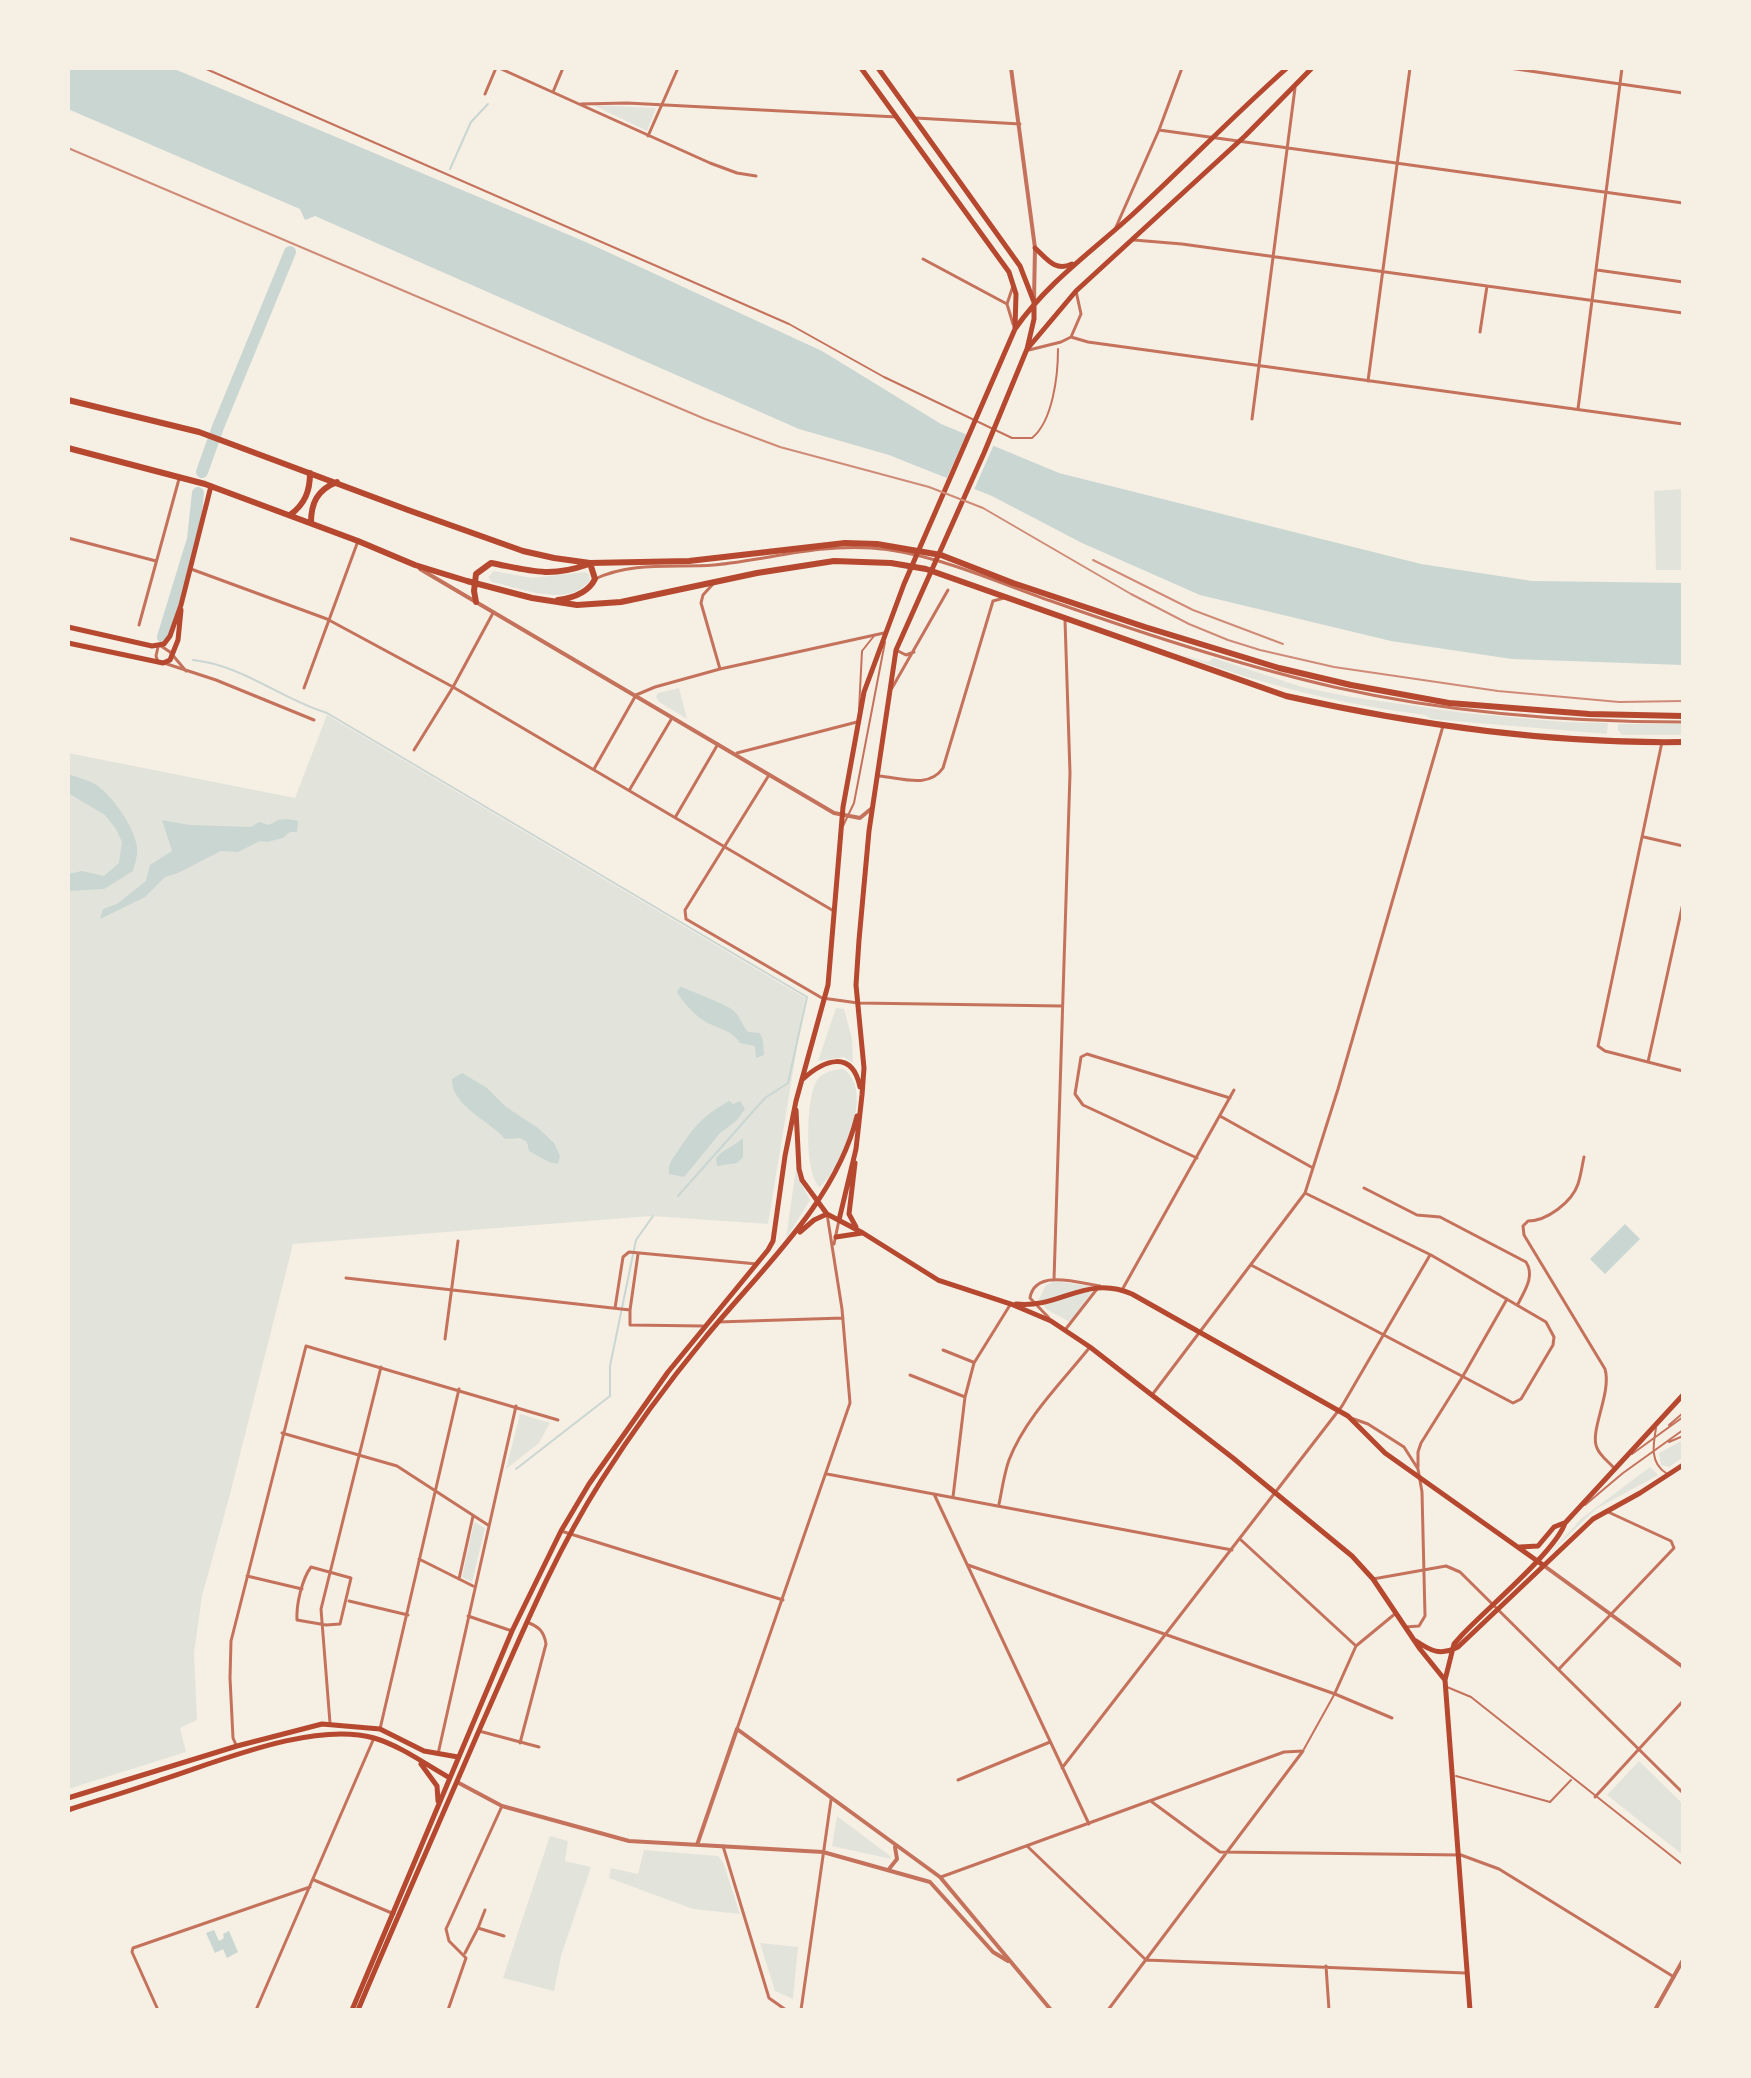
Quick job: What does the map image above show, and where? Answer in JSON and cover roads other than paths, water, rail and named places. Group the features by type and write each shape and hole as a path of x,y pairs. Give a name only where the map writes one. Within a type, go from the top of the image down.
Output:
{"highway":[{"path":"68,400 199,432 523,551 590,563 689,561 845,543 877,544 941,555 1013,583 1145,627 1279,668 1351,685 1449,703 1683,719"},
{"path":"68,448 183,477 290,515 415,565 551,601 597,606 800,565 834,561 891,563 926,569 1286,696 1347,710 1443,726 1574,740 1683,742"},
{"path":"290,515 304,503 311,483 310,473"},
{"path":"311,523 312,507 317,496 337,482"},
{"path":"476,602 474,583 479,570 491,563 538,573 572,570 590,563"},
{"path":"551,601 577,596 586,590 595,579 590,563"}],"main road":[{"path":"861,68 981,231 1013,282 1016,294 1015,329"},
{"path":"863,1233 853,1224 849,1214 864,1068 856,985 873,806 896,650 1003,406 1026,350 1034,319 1034,302 1020,266 878,68"},
{"path":"358,2010 458,1757 512,1631 561,1531 595,1475 668,1372 773,1241 796,1101 824,1000 842,828 859,712 904,584 1015,329 1034,302 1287,68"},
{"path":"1026,350 1076,291 1238,142 1312,68"},
{"path":"1035,248 1056,267 1064,268 1076,262"},
{"path":"68,627 160,646 170,636 191,569 208,485"},
{"path":"68,643 161,663 173,655 181,625 181,605"},
{"path":"790,1241 838,1167 854,1130 862,1095 853,1070 840,1062 819,1064 801,1081"},
{"path":"796,1101 799,1169 807,1191 827,1214 938,1280 1051,1321 1090,1347 1277,1493 1352,1556 1373,1579 1445,1683"},
{"path":"839,1220 856,1149"},
{"path":"352,2010 527,1622 570,1534 601,1481 665,1388 718,1322 807,1224 827,1214"},
{"path":"836,1237 863,1233"},
{"path":"1011,1304 1034,1305 1100,1286 1122,1290 1339,1410 1385,1453 1543,1565"},
{"path":"1470,2010 1445,1683 1452,1650 1496,1606 1561,1533 1567,1521 1683,1395"},
{"path":"1496,1606 1577,1532 1683,1465"},
{"path":"1517,1547 1538,1546 1554,1527 1567,1521"},
{"path":"1415,1640 1435,1652 1452,1650"},
{"path":"68,1798 237,1746 330,1723 380,1729 424,1751 458,1757"},
{"path":"68,1810 240,1754 315,1736 338,1734 374,1738 395,1746 457,1782"},
{"path":"418,1760 437,1786 439,1804"}],"street":[{"path":"204,68 789,324 884,377 1012,438 1032,438 1043,425 1052,399 1058,349"},
{"path":"485,94 498,68 648,136 737,173 756,176"},
{"path":"553,92 563,68"},
{"path":"648,136 678,68"},
{"path":"1010,68 1035,248 1034,302"},
{"path":"1114,231 1159,130 1182,68"},
{"path":"1368,382 1410,68"},
{"path":"1509,68 1683,93"},
{"path":"1578,410 1622,68"},
{"path":"1252,419 1295,85"},
{"path":"581,104 595,102 897,117"},
{"path":"913,118 1020,124"},
{"path":"1159,130 1683,203"},
{"path":"1134,240 1683,313"},
{"path":"923,259 1007,304"},
{"path":"1597,270 1683,282"},
{"path":"1013,282 1007,304 1015,329"},
{"path":"1480,332 1487,286"},
{"path":"1071,337 1081,314 1076,291"},
{"path":"1026,350 1071,337 1368,382 1683,424"},
{"path":"139,625 183,477"},
{"path":"68,538 156,561"},
{"path":"304,688 358,541"},
{"path":"595,579 631,568 713,565 823,550 872,548 948,565 1208,654 1333,687 1468,711 1600,721 1683,719"},
{"path":"415,565 845,817 860,818 873,806"},
{"path":"191,569 327,619 453,687 835,911"},
{"path":"714,583 703,595 701,603 720,669"},
{"path":"890,691 948,590"},
{"path":"879,776 926,781 939,775 993,601 1008,597"},
{"path":"414,750 493,613"},
{"path":"1054,1280 1070,761 1065,618"},
{"path":"594,769 636,695 720,669 885,632 856,793 845,817"},
{"path":"859,712 862,651 874,635"},
{"path":"186,671 173,655 160,646 156,656 161,663 186,671 216,680 314,720"},
{"path":"896,650 906,655 914,652"},
{"path":"630,789 672,718"},
{"path":"734,754 857,722"},
{"path":"1152,1395 1305,1193 1443,726"},
{"path":"1662,742 1598,1046 1605,1051 1683,1071"},
{"path":"676,816 718,744"},
{"path":"769,775 685,910 686,919 824,1000 1062,1006"},
{"path":"1643,837 1683,846"},
{"path":"1648,1062 1683,903"},
{"path":"1197,1158 1083,1105 1075,1094 1081,1057 1087,1054 1230,1098"},
{"path":"1122,1290 1234,1090"},
{"path":"1220,1116 1313,1168"},
{"path":"1584,1157 1578,1187 1545,1219 1528,1221 1523,1226 1524,1235 1605,1369 1607,1382 1595,1442 1599,1452 1614,1468 1683,1415"},
{"path":"1364,1188 1417,1215 1440,1217 1526,1262 1529,1281 1518,1304"},
{"path":"1251,1265 1513,1403 1521,1399 1553,1345 1554,1337 1546,1322 1431,1255 1305,1193"},
{"path":"697,1845 850,1403 843,1318 827,1214"},
{"path":"833,1248 839,1220"},
{"path":"445,1339 458,1241"},
{"path":"615,1308 623,1257 629,1252 757,1264"},
{"path":"638,1254 627,1310 629,1323 633,1327 703,1326"},
{"path":"1062,1768 1339,1410 1431,1255"},
{"path":"346,1278 627,1310"},
{"path":"1051,1321 1030,1298 1033,1288 1039,1283 1054,1280 1100,1286"},
{"path":"1065,1330 1100,1286"},
{"path":"1405,1627 1416,1627 1424,1621 1418,1452 1507,1299"},
{"path":"953,1497 965,1397 974,1363 1011,1304"},
{"path":"718,1322 843,1318"},
{"path":"240,1754 233,1738 231,1641 304,1349 309,1346 558,1420"},
{"path":"999,1504 1008,1462 1018,1441 1090,1347"},
{"path":"943,1350 974,1363"},
{"path":"330,1723 321,1609 381,1367"},
{"path":"910,1375 965,1397"},
{"path":"380,1729 459,1389"},
{"path":"438,1755 516,1406"},
{"path":"1348,1416 1368,1424 1404,1447 1418,1469"},
{"path":"1657,1421 1653,1451 1659,1467 1671,1473"},
{"path":"1567,1521 1683,1430"},
{"path":"282,1433 397,1466 488,1525"},
{"path":"1664,1443 1683,1436"},
{"path":"827,1474 1233,1550"},
{"path":"934,1494 1089,1824"},
{"path":"1559,1669 1672,1551 1674,1545 1606,1511"},
{"path":"459,1579 473,1516"},
{"path":"561,1531 783,1600"},
{"path":"1241,1540 1356,1646"},
{"path":"419,1559 474,1587"},
{"path":"968,1565 1335,1694 1392,1718"},
{"path":"1543,1565 1683,1667"},
{"path":"311,1567 330,1572 351,1578 340,1624 297,1620 307,1570 311,1567"},
{"path":"1373,1579 1424,1569 1453,1568 1496,1606 1683,1793"},
{"path":"247,1576 302,1589"},
{"path":"347,1601 408,1615"},
{"path":"1108,2010 1303,1751 1335,1694 1356,1646 1396,1613"},
{"path":"468,1616 512,1631"},
{"path":"520,1743 546,1644 545,1634 527,1622"},
{"path":"1445,1683 1471,1697 1683,1865"},
{"path":"1595,1797 1683,1701"},
{"path":"737,1729 940,1877 1051,2010"},
{"path":"479,1731 539,1747"},
{"path":"256,2010 374,1738"},
{"path":"958,1780 1050,1742"},
{"path":"930,1882 1284,1752 1303,1751"},
{"path":"1451,1774 1550,1802 1572,1779"},
{"path":"457,1782 502,1806 629,1841 823,1852 930,1882 993,1952 1008,1961"},
{"path":"801,2010 831,1800"},
{"path":"1152,1802 1215,1849 1229,1852 1457,1854 1499,1869 1674,1977"},
{"path":"464,1955 449,1941 446,1929 502,1806"},
{"path":"889,1869 897,1859 894,1845"},
{"path":"723,1846 769,1998 786,2010"},
{"path":"1027,1846 1146,1960 1468,1973"},
{"path":"314,1880 394,1915"},
{"path":"158,2010 132,1952 137,1946 310,1887"},
{"path":"448,2010 465,1963 464,1955 485,1910"},
{"path":"478,1928 504,1936"},
{"path":"1655,2010 1683,1960"},
{"path":"1326,1966 1329,2010"}],"waterway":[{"path":"450,169 471,122 488,104"},
{"path":"202,472 290,252"},
{"path":"163,637 193,539 198,493"},
{"path":"193,660 228,668 327,713 807,997 788,1083 765,1098 678,1196"},
{"path":"516,1469 610,1396 610,1366 636,1240 653,1216"}],"railway":[{"path":"68,148 705,419 780,447 929,487 983,508 1131,594 1228,640 1334,667 1498,691 1619,702 1683,701"},
{"path":"1093,560 1193,610 1283,644"}]}
